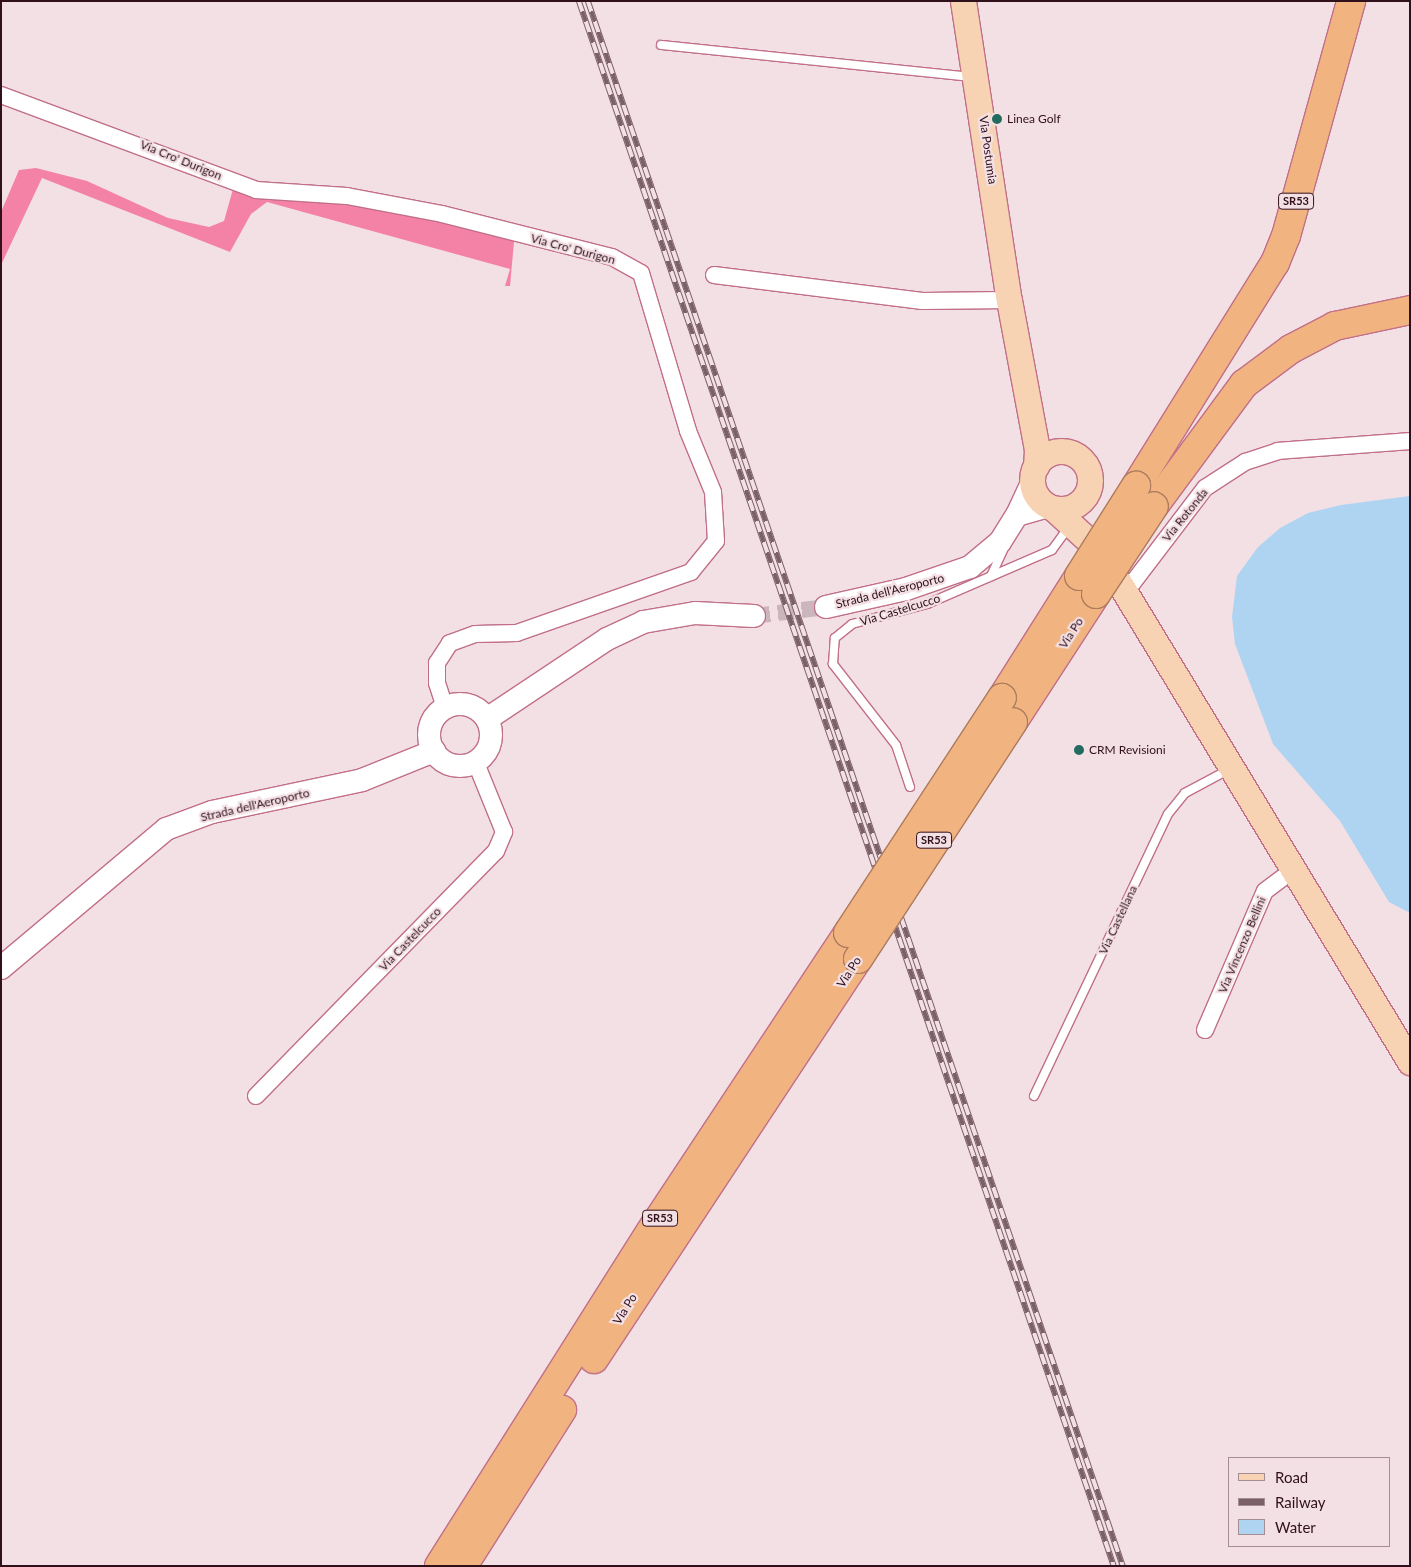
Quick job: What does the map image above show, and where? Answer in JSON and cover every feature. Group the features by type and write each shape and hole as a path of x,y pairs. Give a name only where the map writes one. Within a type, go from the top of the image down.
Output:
{"highway":[{"name":"Via Po","path":"464,1566 671,1237 858,959 1013,722 1088,585 1136,486 1275,263 1286,236 1351,1"},
{"name":"Via Po","path":"439,1566 1002,698 1088,585 1154,506 1244,384 1291,349 1335,326 1410,310"}],"main road":[{"name":"Via Postumia","path":"963,1 977,78 1024,392 1037,449 1034,474"},
{"path":"1024,392 1048,431 1087,468 1100,551"},
{"path":"1074,455 1057,452 1034,474 1038,498 1057,511 1100,551 1410,1062"},
{"path":"1057,511 1073,507 1090,486"}],"street":[{"name":"Via Cro' Durigon","path":"1,95 256,190 347,196 442,214 612,257 641,273 688,431 713,492 716,541 691,572 517,633 475,634 450,643 437,663 436,683 445,708"},
{"path":"714,276 922,300 1009,300"},
{"name":"Via Rotonda","path":"1125,593 1206,488 1245,462 1278,451 1410,441"},
{"name":"Strada dell'Aeroporto","path":"826,607 954,575 990,552 1013,521 1034,474"},
{"path":"1013,521 1057,511"},
{"path":"487,719 607,639 643,622 695,614 754,616"},
{"path":"465,704 487,719 489,745 476,763 448,763 434,751 432,722 445,708 465,704"},
{"name":"Strada dell'Aeroporto","path":"1,968 166,829 212,812 362,780 434,751"},
{"name":"Via Castelcucco","path":"256,1096 496,851 504,832 498,809 476,763"},
{"name":"Via Vincenzo Bellini","path":"1205,1030 1265,892 1292,870"}],"lane":[{"path":"661,44 977,78"},
{"name":"Via Castelcucco","path":"910,787 896,744 833,664 835,638 852,624 927,604 990,578 1062,542 1068,530 1057,511"},
{"path":"990,578 1003,556 1013,521"},
{"name":"Via Castellana","path":"1034,1096 1168,814 1185,793 1230,768"}],"shaded area":[{"path":"36,168 87,181 168,218 209,227 224,221 235,182 515,231 510,286 505,286 510,269 267,202 251,214 230,252 42,178 1,265 1,212 19,170"}],"water":[{"path":"1410,496 1410,913 1389,902 1340,821 1273,744 1235,644 1232,617 1237,576 1258,547 1280,528 1308,513 1341,505"}],"tunnel":[{"path":"754,616 826,607"}],"railway":[{"path":"579,1 1114,1566"},
{"path":"588,1 1123,1566"}],"place":[{"name":"Linea Golf","path":"997,119"},
{"name":"CRM Revisioni","path":"1079,750"}]}
